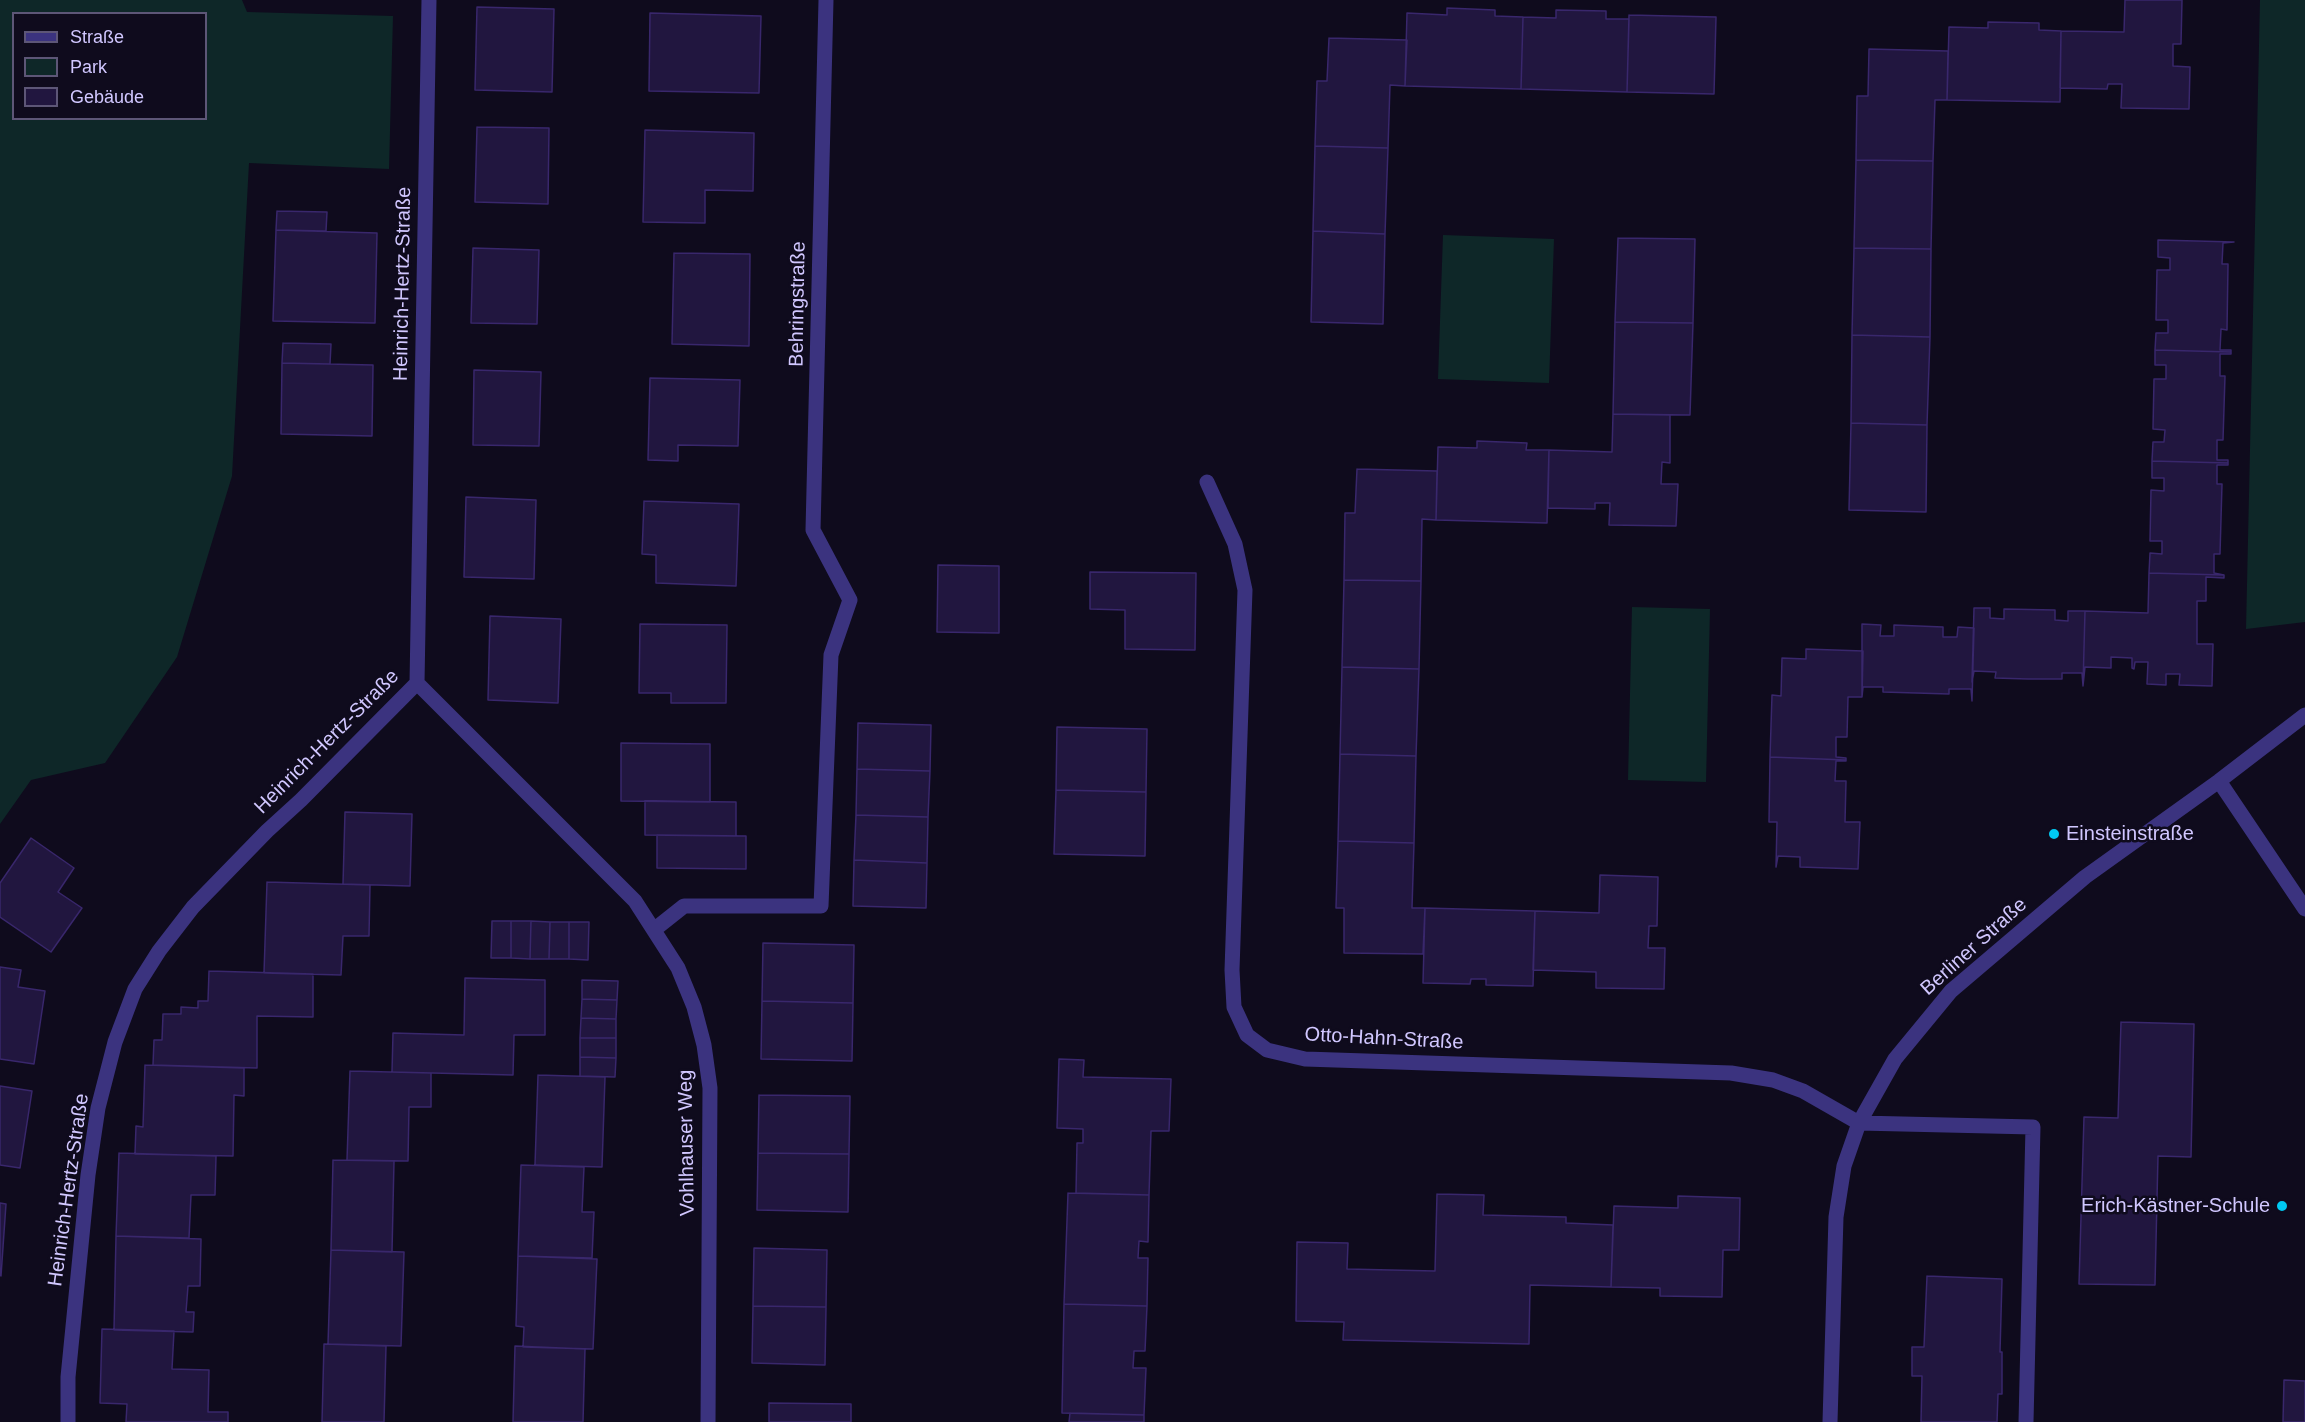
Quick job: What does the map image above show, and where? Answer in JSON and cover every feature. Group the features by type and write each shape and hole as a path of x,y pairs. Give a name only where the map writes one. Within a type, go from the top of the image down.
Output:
{"street":[{"name":"Heinrich-Hertz-Straße","path":"68,1422 68,1377 88,1175 98,1108 115,1042 135,989 159,951 194,907 267,831 301,800 417,683 429,0"},
{"name":"Behringstraße","path":"655,929 684,906 821,906 831,655 850,600 813,530 826,0"},
{"name":"Otto-Hahn-Straße","path":"1207,483 1235,544 1245,590 1232,970 1234,1007 1247,1035 1267,1050 1305,1059 1731,1073 1773,1080 1803,1091 1859,1123"},
{"name":"Vohlhauser Weg","path":"417,683 635,901 678,968 694,1007 704,1045 710,1088 708,1422"},
{"name":"Berliner Straße","path":"1830,1422 1836,1217 1844,1166 1859,1123 1895,1059 1951,991 2085,877 2219,781 2305,715"},
{"path":"2219,781 2305,909"},
{"path":"1859,1123 2033,1127 2026,1422"}],"green space":[{"path":"0,0 242,0 247,12 393,16 389,169 249,163 232,476 177,657 105,763 31,780 0,824"},
{"path":"2260,0 2305,0 2305,622 2246,629"},
{"path":"1443,235 1554,239 1549,383 1438,379"},
{"path":"1632,607 1710,609 1706,782 1628,780"}],"building":[{"path":"2125,0 2182,0 2181,44 2173,44 2173,66 2190,67 2189,109 2121,108 2122,84 2108,84 2107,89 2060,88 2061,31 2124,32"},
{"path":"477,7 554,9 552,92 475,90"},
{"path":"1447,8 1495,10 1495,16 1523,17 1521,89 1405,86 1407,13 1447,15"},
{"path":"1556,10 1606,11 1606,19 1629,19 1627,92 1521,89 1523,17 1556,18"},
{"path":"650,13 761,16 759,93 649,91"},
{"path":"1629,15 1716,17 1714,94 1627,92"},
{"path":"1988,22 2039,23 2039,30 2061,31 2060,102 1947,100 1949,27 1988,28"},
{"path":"1329,38 1407,40 1405,86 1390,85 1388,148 1315,146 1317,81 1327,81"},
{"path":"1869,49 1948,51 1947,100 1935,100 1933,161 1856,160 1857,96 1868,96"},
{"path":"477,127 549,128 548,204 475,202"},
{"path":"645,130 754,133 753,191 705,190 705,223 643,222"},
{"path":"1315,146 1388,148 1385,234 1313,231"},
{"path":"1856,160 1933,161 1931,249 1854,248"},
{"path":"277,211 327,212 326,231 276,230"},
{"path":"276,230 377,233 375,323 273,321"},
{"path":"1313,231 1385,234 1383,324 1311,322"},
{"path":"1618,238 1695,239 1693,323 1615,322"},
{"path":"2158,240 2234,242 2223,243 2222,264 2228,264 2227,330 2221,329 2220,350 2231,350 2231,352 2155,350 2156,333 2168,333 2168,320 2156,320 2157,270 2170,270 2170,258 2158,257"},
{"path":"473,248 539,250 537,324 471,323"},
{"path":"1854,248 1931,249 1930,337 1852,335"},
{"path":"674,253 750,254 749,346 672,344"},
{"path":"1615,322 1693,323 1690,415 1613,414"},
{"path":"1852,335 1930,337 1927,425 1851,423"},
{"path":"283,343 331,344 330,364 282,363"},
{"path":"2155,350 2231,352 2231,354 2220,354 2220,376 2225,376 2223,440 2217,440 2217,460 2228,460 2228,463 2152,461 2153,442 2164,442 2165,430 2153,429 2154,379 2166,379 2166,365 2155,365"},
{"path":"282,363 373,365 372,436 281,434"},
{"path":"474,370 541,372 539,446 473,445"},
{"path":"650,378 740,380 738,446 678,445 678,461 648,460"},
{"path":"1613,414 1670,415 1670,463 1662,462 1661,484 1678,484 1676,526 1609,525 1610,503 1595,503 1595,509 1548,508 1549,450 1612,452"},
{"path":"1851,423 1927,425 1926,512 1849,510"},
{"path":"1477,441 1527,443 1526,450 1549,450 1547,523 1436,520 1438,447 1477,448"},
{"path":"2152,461 2228,463 2228,465 2217,465 2217,484 2222,484 2220,554 2214,554 2214,573 2224,575 2149,573 2150,553 2162,554 2162,541 2150,541 2151,490 2164,491 2164,478 2152,478"},
{"path":"1357,469 1437,471 1436,520 1422,519 1421,581 1344,580 1345,513 1355,513"},
{"path":"466,497 536,500 534,579 464,577"},
{"path":"644,501 739,504 736,586 656,583 656,555 642,554"},
{"path":"938,565 999,566 999,633 937,632"},
{"path":"1090,572 1196,573 1195,650 1125,649 1125,610 1090,609"},
{"path":"2149,573 2224,575 2224,578 2206,577 2206,601 2197,601 2197,644 2213,644 2212,686 2179,685 2180,674 2166,674 2166,685 2147,684 2148,662 2135,662 2134,669 2132,658 2111,657 2111,668 2085,667 2083,686 2085,611 2148,613"},
{"path":"1344,580 1421,581 1419,669 1342,667"},
{"path":"1974,608 1990,608 1990,618 2004,619 2004,609 2055,610 2055,620 2068,621 2068,611 2085,611 2083,686 2082,673 2062,673 2062,679 2028,679 1995,678 1996,672 1974,671 1972,682"},
{"path":"490,616 561,619 558,703 488,700"},
{"path":"640,624 727,625 726,703 671,703 671,693 639,693"},
{"path":"1862,624 1881,625 1880,636 1894,636 1894,625 1943,627 1943,637 1957,637 1958,627 1974,628 1972,701 1971,689 1949,689 1949,694 1883,692 1883,687 1863,687 1862,697"},
{"path":"1806,649 1863,651 1862,697 1848,697 1847,737 1836,737 1836,757 1846,758 1846,760 1770,757 1772,695 1781,696 1782,658 1806,659"},
{"path":"1342,667 1419,669 1416,756 1340,754"},
{"path":"858,723 931,725 930,771 857,769"},
{"path":"1057,727 1147,729 1146,792 1056,790"},
{"path":"621,743 710,744 710,802 621,801"},
{"path":"1340,754 1416,756 1414,843 1338,841"},
{"path":"1770,757 1846,760 1836,761 1835,781 1846,781 1845,822 1860,822 1858,869 1800,867 1800,857 1778,856 1776,867 1777,822 1769,822"},
{"path":"857,769 930,771 928,817 856,815"},
{"path":"1056,790 1146,792 1145,856 1054,854"},
{"path":"645,801 736,802 736,836 645,835"},
{"path":"345,812 412,814 410,886 343,884"},
{"path":"856,815 928,817 927,863 854,860"},
{"path":"657,835 746,836 746,869 657,868"},
{"path":"31,838 74,868 58,892 82,908 51,952 0,917 0,883"},
{"path":"1338,841 1414,843 1412,908 1425,908 1423,954 1344,953 1344,908 1336,908"},
{"path":"854,860 927,863 926,908 853,906"},
{"path":"1600,875 1658,877 1657,926 1649,926 1648,948 1665,948 1664,989 1596,988 1596,972 1533,970 1535,911 1599,913"},
{"path":"267,882 370,885 369,936 343,936 341,975 264,973"},
{"path":"1425,908 1535,911 1533,986 1486,985 1486,979 1471,979 1470,984 1423,983"},
{"path":"492,921 511,921 511,958 491,958"},
{"path":"511,921 531,921 530,959 511,958"},
{"path":"531,921 550,922 549,959 530,959"},
{"path":"550,922 569,922 569,959 549,959"},
{"path":"569,922 589,922 588,960 569,959"},
{"path":"763,943 854,945 853,1003 762,1001"},
{"path":"0,967 21,970 18,987 45,991 34,1064 0,1059"},
{"path":"209,971 313,974 313,1017 257,1016 257,1068 153,1065 154,1040 162,1040 163,1014 181,1014 181,1007 198,1008 198,1001 208,1001"},
{"path":"465,978 545,980 545,1035 514,1035 513,1075 392,1072 393,1033 464,1035"},
{"path":"582,980 618,981 617,1000 582,999"},
{"path":"582,999 617,1000 616,1019 581,1018"},
{"path":"762,1001 853,1003 852,1061 761,1059"},
{"path":"581,1018 616,1019 616,1038 580,1038"},
{"path":"2121,1022 2194,1024 2191,1157 2158,1156 2155,1285 2079,1284 2084,1117 2118,1118"},
{"path":"580,1038 616,1038 616,1058 580,1057"},
{"path":"580,1057 616,1058 615,1077 580,1076"},
{"path":"1059,1059 1084,1060 1083,1077 1171,1079 1169,1131 1151,1131 1149,1195 1076,1193 1077,1143 1083,1143 1083,1129 1057,1128"},
{"path":"145,1065 244,1068 244,1096 234,1095 233,1156 135,1154 136,1126 143,1127"},
{"path":"350,1071 431,1073 431,1107 409,1107 408,1161 347,1160"},
{"path":"538,1075 605,1077 602,1167 535,1165"},
{"path":"0,1086 32,1091 20,1168 0,1165"},
{"path":"759,1095 850,1096 849,1154 758,1153"},
{"path":"119,1153 216,1156 215,1195 191,1195 189,1238 116,1236"},
{"path":"758,1153 849,1154 848,1212 757,1210"},
{"path":"333,1160 394,1161 392,1252 331,1250"},
{"path":"521,1165 584,1167 582,1212 594,1212 592,1258 518,1256"},
{"path":"1068,1193 1149,1195 1148,1242 1139,1241 1138,1258 1148,1258 1147,1306 1064,1304"},
{"path":"1437,1194 1484,1195 1483,1215 1566,1217 1566,1223 1613,1225 1611,1287 1530,1285 1529,1344 1343,1340 1344,1322 1296,1321 1297,1242 1348,1243 1347,1269 1435,1271"},
{"path":"1678,1196 1740,1198 1739,1250 1723,1250 1722,1297 1660,1296 1660,1288 1611,1287 1614,1206 1678,1208"},
{"path":"0,1203 6,1204 1,1276 0,1275"},
{"path":"116,1236 201,1239 200,1286 188,1286 186,1312 194,1312 193,1332 114,1330"},
{"path":"754,1248 827,1250 826,1307 753,1306"},
{"path":"331,1250 404,1252 401,1346 328,1344"},
{"path":"518,1256 597,1259 593,1349 523,1347 524,1327 516,1326"},
{"path":"1927,1276 2002,1279 2000,1352 2002,1352 2002,1394 1998,1394 1997,1422 1921,1422 1922,1376 1912,1376 1912,1347 1924,1347"},
{"path":"1064,1304 1147,1306 1145,1351 1134,1351 1133,1368 1146,1368 1144,1415 1062,1413"},
{"path":"753,1306 826,1307 825,1365 752,1363"},
{"path":"102,1329 174,1331 172,1369 209,1370 208,1412 228,1412 228,1422 126,1422 127,1404 100,1403"},
{"path":"324,1344 386,1346 384,1422 322,1422"},
{"path":"515,1346 585,1349 583,1422 513,1422"},
{"path":"2284,1380 2305,1381 2305,1422 2283,1422"},
{"path":"769,1403 851,1404 851,1422 769,1422"},
{"path":"1070,1413 1144,1415 1144,1422 1069,1422"}],"place":[{"name":"Einsteinstraße","path":"2054,834"},
{"name":"Erich-Kästner-Schule","path":"2282,1206"}]}
